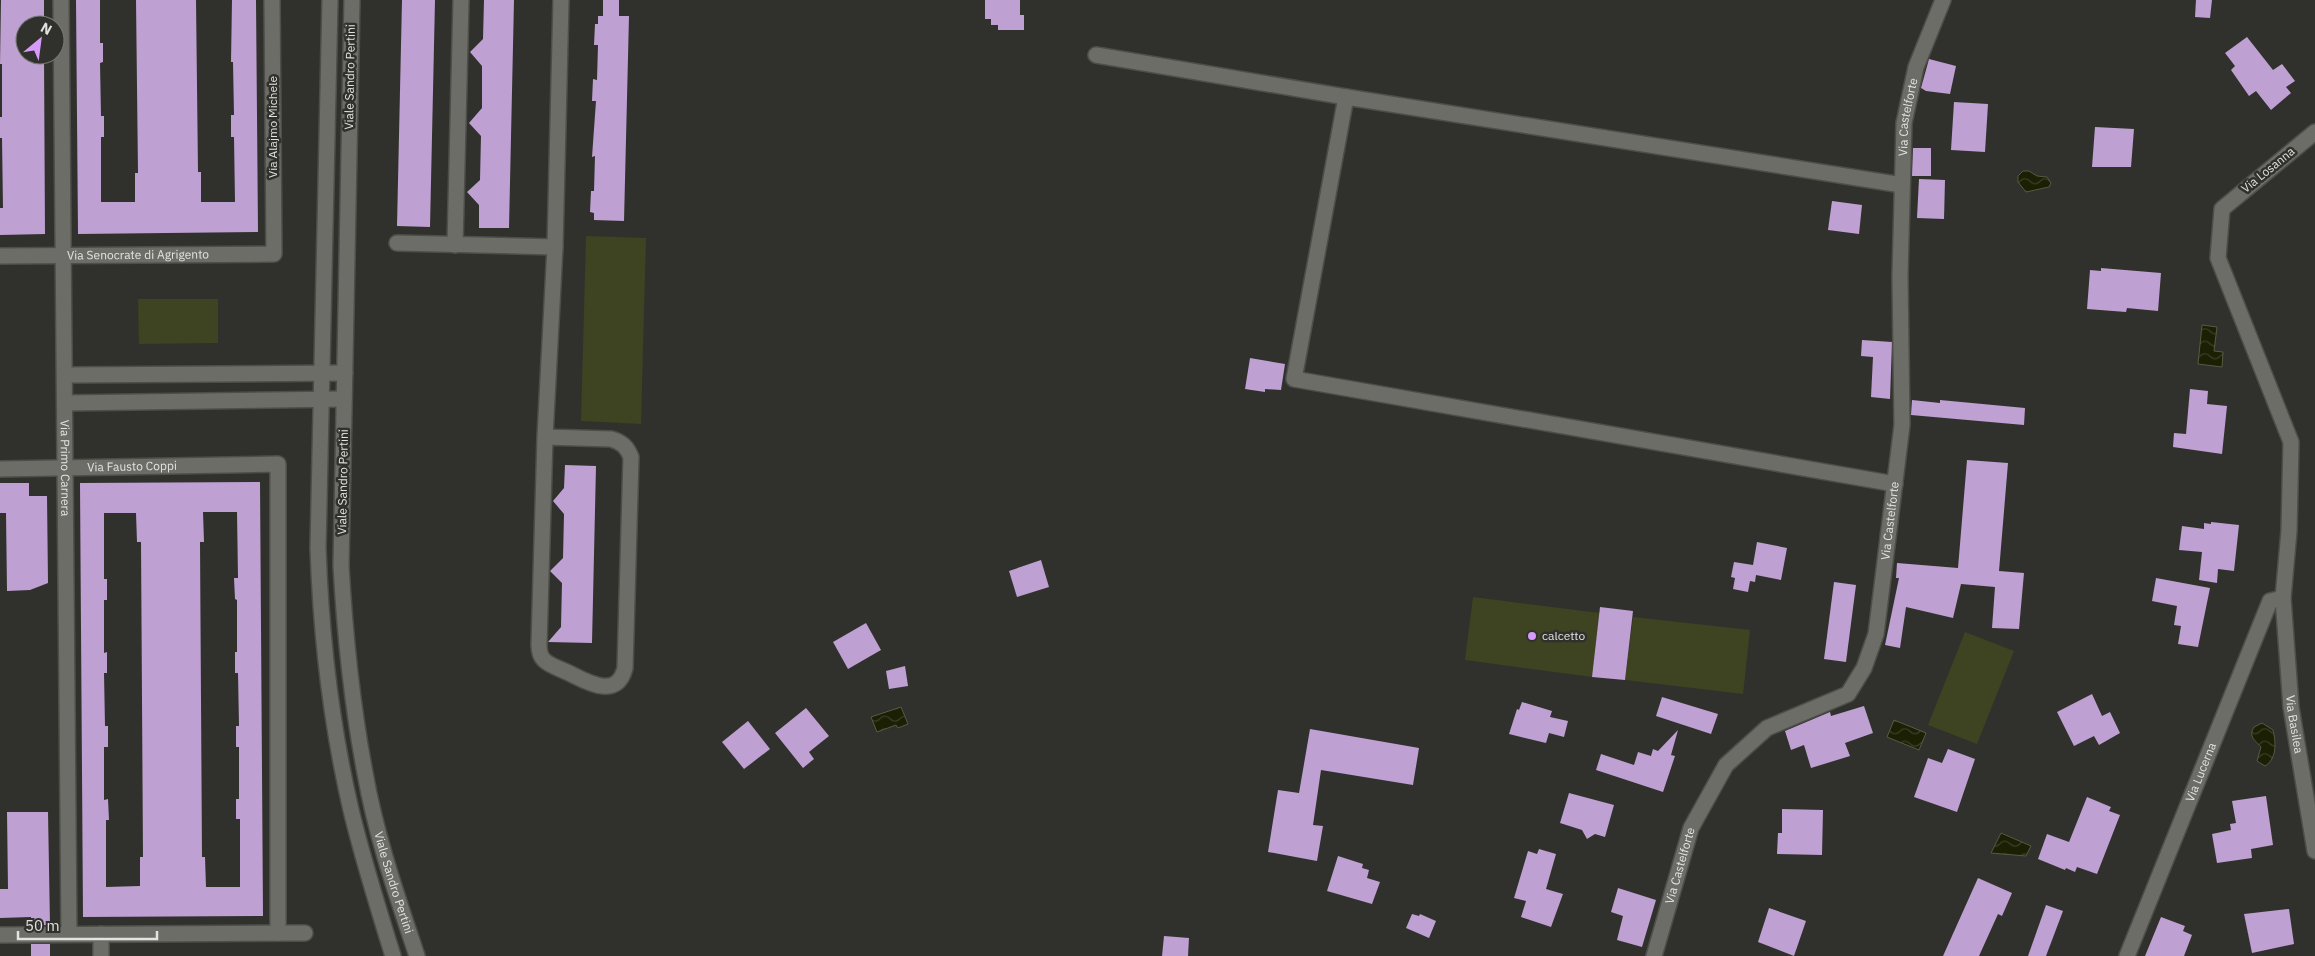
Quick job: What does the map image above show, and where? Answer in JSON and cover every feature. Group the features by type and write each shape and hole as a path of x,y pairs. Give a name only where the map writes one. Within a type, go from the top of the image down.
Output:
{"street":[{"name":"Via Primo Carnera","path":"61,0 66,403 69,934"},
{"name":"Via Alajmo Michele","path":"272,0 274,254"},
{"name":"Viale Sandro Pertini","path":"330,0 318,548 320,608 337,741 351,810 393,956"},
{"name":"Viale Sandro Pertini","path":"352,0 342,566 345,633 353,705 365,775 382,845 416,956"},
{"path":"455,245 461,0"},
{"path":"546,436 611,439 620,442 627,448 631,457 625,668 620,678 606,686 599,687 551,664 543,659 540,652 546,436 555,247 561,0"},
{"name":"Via Castelforte","path":"1654,956 1691,828 1726,765 1767,728 1848,694 1864,668 1876,634 1902,424 1900,276 1904,124 1916,67 1943,0"},
{"path":"1096,54 1346,97 1902,185"},
{"path":"1346,97 1294,380 1895,484"},
{"name":"Via Losanna","path":"2222,209 2315,132"},
{"name":"Via Basilea","path":"2222,209 2218,258 2291,442 2289,531 2283,598 2291,707 2315,851"},
{"path":"397,243 555,247"},
{"name":"Via Senocrate di Agrigento","path":"0,256 274,254"},
{"path":"65,375 345,373"},
{"path":"66,403 344,399"},
{"name":"Via Fausto Coppi","path":"0,469 278,464 278,933"},
{"name":"Via Lucerna","path":"2127,956 2270,601 2283,598"},
{"path":"0,935 306,933"},
{"path":"100,934 101,956"}],"shaded area":[{"path":"586,236 646,238 641,424 581,421"},
{"path":"138,299 218,299 218,343 139,344"},
{"name":"calcetto","path":"1473,597 1600,613 1592,677 1465,660"},
{"path":"1633,617 1750,630 1743,694 1625,680"},
{"path":"1965,632 2014,651 1977,744 1928,725"}],"water":[{"path":"2023,171 2047,177 2051,183 2049,187 2026,192 2018,182 2018,176"},
{"path":"2202,325 2217,327 2214,351 2223,352 2222,367 2198,364"},
{"path":"901,707 908,724 898,728 896,725 877,732 871,717"},
{"path":"1894,720 1926,733 1919,750 1887,737"},
{"path":"2262,723 2273,730 2275,740 2274,755 2265,766 2257,761 2261,747 2252,736 2254,727"},
{"path":"2001,833 2031,846 2026,856 1991,853"}],"building":[{"path":"1,0 44,0 44,15 15,15 15,65 44,65 45,234 0,235 0,208 3,208 2,138 0,138 2,64 0,64"},
{"path":"76,0 100,0 100,43 103,43 103,62 100,63 101,116 104,116 104,137 101,137 101,202 135,202 135,173 138,173 136,0 196,0 198,172 201,172 201,202 235,202 234,137 231,137 231,115 234,115 233,62 231,62 232,0 256,0 258,232 78,234"},
{"path":"402,0 435,0 430,227 397,226"},
{"path":"484,0 514,0 509,228 479,228 479,205 467,192 480,180 481,136 469,123 482,108 482,66 470,52 483,39"},
{"path":"603,0 619,0 619,16 629,16 624,221 594,220 594,213 590,212 591,191 594,191 595,156 592,157 596,101 592,101 593,79 597,80 598,45 594,45 595,24 598,24 598,16 603,16"},
{"path":"985,0 1020,0 1020,15 1024,15 1024,30 998,30 998,25 991,25 991,19 985,19"},
{"path":"2196,0 2212,0 2210,18 2195,17"},
{"path":"2247,37 2273,70 2282,64 2295,81 2286,87 2291,93 2271,110 2256,91 2249,96 2231,70 2235,66 2225,53"},
{"path":"1929,59 1956,66 1950,94 1926,91 1921,88"},
{"path":"1954,102 1988,104 1985,152 1951,150"},
{"path":"2095,127 2134,129 2131,167 2092,167"},
{"path":"1913,148 1931,148 1931,176 1912,176"},
{"path":"1919,179 1945,180 1944,219 1917,218"},
{"path":"1832,201 1862,205 1859,234 1828,230"},
{"path":"2101,268 2161,273 2158,311 2127,308 2126,312 2087,309 2090,270 2101,271"},
{"path":"1862,340 1892,342 1890,399 1871,397 1873,357 1861,356"},
{"path":"1250,358 1285,364 1281,390 1265,389 1265,392 1245,389"},
{"path":"2190,389 2208,391 2207,404 2227,406 2222,454 2173,447 2174,433 2186,434"},
{"path":"1912,400 1940,403 1940,400 2025,408 2024,425 1911,415"},
{"path":"1967,460 2008,463 1999,571 2024,573 2019,629 1992,628 1995,587 1961,584 1953,618 1906,607 1900,648 1885,645 1899,578 1896,578 1897,563 1958,568"},
{"path":"565,465 596,466 592,643 548,642 561,627 562,583 550,571 563,558 564,514 553,501 564,488"},
{"path":"260,482 263,916 83,917 80,483","holes":["203,512 237,512 238,578 234,578 235,599 237,600 235,673 238,673 239,726 236,726 236,747 239,747 239,799 236,799 236,819 240,819 240,887 206,887 205,857 202,857 200,542 204,542","104,513 136,513 137,542 141,542 143,857 140,857 140,886 106,887 106,820 109,820 108,799 104,800 104,747 108,747 108,726 105,726 104,673 107,673 107,652 104,653 104,600 107,600 107,579 104,579"]},
{"path":"0,483 29,483 29,496 47,496 48,583 30,590 7,591 6,513 0,513"},
{"path":"2211,522 2239,525 2234,571 2218,569 2217,583 2199,580 2202,552 2179,550 2182,526 2204,529 2204,523 2211,524"},
{"path":"1757,542 1787,548 1781,580 1756,575 1755,582 1750,581 1748,592 1733,589 1735,578 1731,577 1734,562 1753,565"},
{"path":"1041,560 1049,587 1017,597 1009,571"},
{"path":"2156,578 2210,588 2198,647 2178,644 2181,626 2174,625 2177,606 2152,601"},
{"path":"1834,582 1856,585 1846,662 1824,659"},
{"path":"1600,607 1633,611 1625,680 1592,677"},
{"path":"866,623 881,650 848,669 833,642"},
{"path":"905,666 908,686 889,689 886,671"},
{"path":"2092,694 2102,716 2110,712 2120,733 2099,745 2094,736 2074,746 2057,712"},
{"path":"1662,697 1718,714 1711,734 1656,716"},
{"path":"1522,702 1552,711 1550,717 1568,721 1564,737 1549,733 1546,743 1509,734 1517,709 1519,710"},
{"path":"1864,706 1873,733 1845,743 1850,756 1811,768 1804,745 1791,750 1785,731 1830,712 1831,716"},
{"path":"806,708 829,736 809,752 814,759 803,768 775,733"},
{"path":"748,721 770,749 744,769 722,742"},
{"path":"1310,729 1419,748 1413,785 1321,770 1313,825 1323,826 1317,861 1268,852 1278,790 1299,793"},
{"path":"1678,730 1671,755 1675,756 1663,792 1596,770 1601,754 1634,765 1638,752 1651,756 1653,749 1658,751"},
{"path":"1948,749 1975,759 1957,812 1914,797 1928,758 1942,763"},
{"path":"1569,793 1614,805 1605,837 1595,834 1587,839 1582,830 1560,823"},
{"path":"2266,796 2273,845 2251,849 2252,858 2217,863 2212,834 2231,830 2230,824 2236,823 2232,801"},
{"path":"2087,797 2111,807 2109,811 2120,815 2097,874 2077,867 2075,872 2066,868 2065,870 2038,859 2047,834 2069,842"},
{"path":"1782,809 1823,810 1822,855 1777,854 1778,833 1782,833"},
{"path":"7,812 48,812 50,925 31,925 31,917 0,918 0,889 8,889"},
{"path":"1539,849 1556,854 1546,889 1563,894 1551,927 1521,917 1526,901 1514,898 1528,851 1537,854"},
{"path":"1338,856 1363,864 1362,868 1369,870 1367,878 1380,882 1372,904 1327,891"},
{"path":"1978,878 2012,893 2002,916 1998,914 1979,956 1943,956"},
{"path":"1618,888 1656,900 1642,947 1617,940 1623,916 1611,912"},
{"path":"2046,905 2063,911 2046,956 2028,956"},
{"path":"1769,908 1806,921 1794,956 1758,942"},
{"path":"2289,909 2294,944 2252,953 2244,914"},
{"path":"1412,914 1419,916 1420,914 1436,921 1429,938 1406,928"},
{"path":"2161,917 2185,926 2183,931 2192,935 2184,956 2145,956"},
{"path":"1164,936 1189,938 1188,956 1162,956"},
{"path":"31,944 50,944 50,956 31,956"}],"place":[{"name":"calcetto","path":"1532,636"}]}
